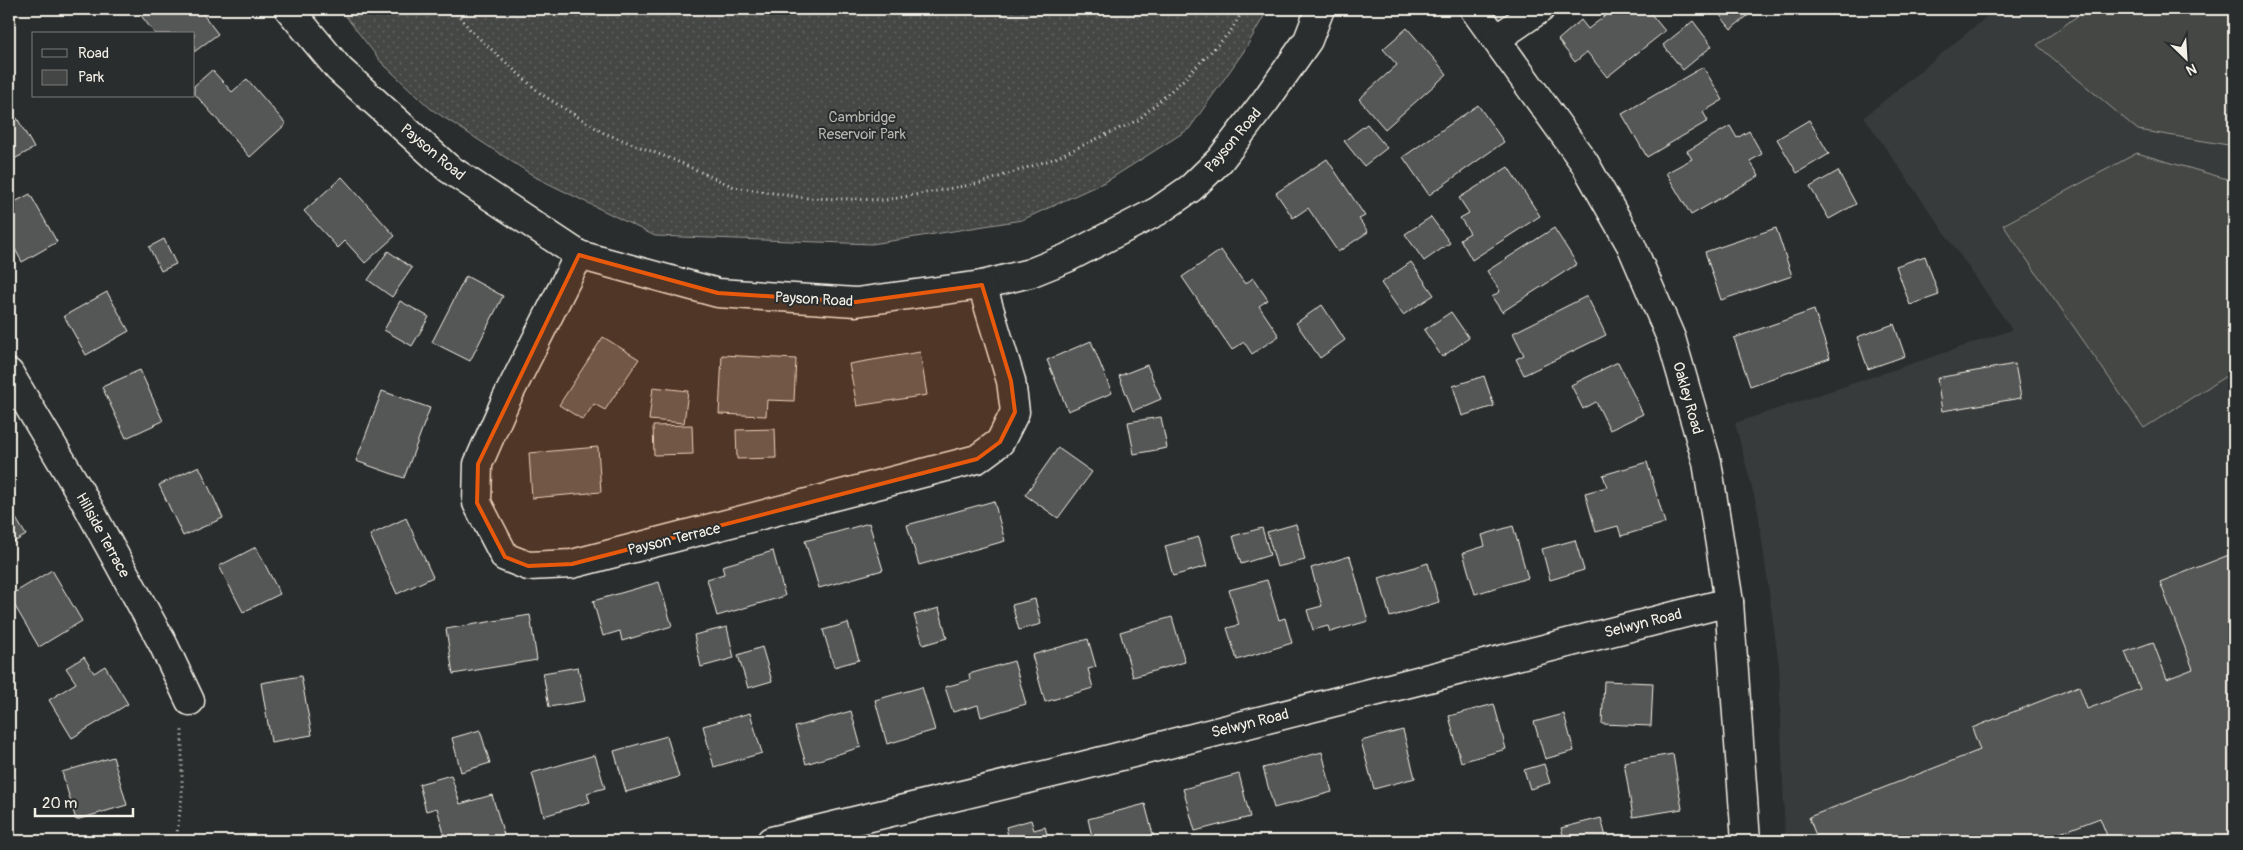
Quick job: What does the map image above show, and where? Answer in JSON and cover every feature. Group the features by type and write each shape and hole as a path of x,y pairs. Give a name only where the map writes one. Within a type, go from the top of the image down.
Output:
{"street":[{"name":"Payson Road","path":"289,9 339,69 448,168 579,254 718,293 856,302 982,285 1030,273 1067,258 1158,211 1190,188 1220,160 1266,100 1308,40 1320,9"},
{"name":"Oakley Road","path":"1474,9 1584,162 1631,245 1671,338 1706,462 1729,602 1746,841"},
{"path":"1496,39 1540,9"},
{"name":"Payson Terrace","path":"579,254 506,400 478,464 477,503 487,524 505,557 528,566 572,564 977,459 1000,442 1015,412 1011,381 982,285"},
{"name":"Hillside Terrace","path":"9,373 80,492 164,644 190,701"},
{"name":"Selwyn Road","path":"771,841 1084,765 1729,602"}],"path":[{"path":"454,9 471,31 541,94 604,133 674,160 734,187 806,198 886,200 981,183 1053,159 1138,120 1183,80 1230,32 1244,9"},
{"path":"176,841 182,796 182,729 190,701"}],"highlighted area":[{"path":"579,255 718,293 856,302 982,285 1011,381 1015,412 1000,442 977,459 572,564 528,566 505,557 477,503 478,464"}],"shaded area":[{"path":"1996,9 2234,9 2234,841 1785,841 1779,666 1758,511 1735,423 2012,330 1864,117"}],"green space":[{"name":"Cambridge Reservoir Park","path":"340,9 1268,9 1244,51 1189,129 1107,181 1022,220 872,244 655,236 537,178 431,109 382,63"},
{"path":"2087,9 2234,9 2234,146 2138,130 2037,45"},
{"path":"2137,153 2234,181 2234,371 2144,428 2003,225"}],"building":[{"path":"199,9 218,34 195,51 195,32 154,32 137,10"},
{"path":"1614,9 1647,9 1665,31 1607,77 1587,52 1575,62 1558,40 1581,20 1588,29"},
{"path":"1715,9 1756,9 1731,29"},
{"path":"1693,21 1712,46 1683,70 1663,45"},
{"path":"1407,28 1447,74 1385,129 1359,99 1397,65 1383,49"},
{"path":"1703,67 1723,100 1703,112 1708,121 1647,157 1622,114"},
{"path":"212,70 232,92 247,79 286,124 250,157 195,94 195,85"},
{"path":"1478,105 1504,142 1429,195 1403,157"},
{"path":"17,118 34,148 9,162 9,123"},
{"path":"1809,120 1829,154 1797,173 1777,139"},
{"path":"1367,124 1387,148 1364,166 1344,141"},
{"path":"1730,126 1737,138 1749,131 1762,154 1750,161 1759,176 1691,215 1666,173 1692,159 1687,151"},
{"path":"1327,159 1365,216 1359,219 1368,232 1338,252 1308,208 1293,218 1276,193"},
{"path":"1508,167 1540,216 1472,260 1460,239 1470,233 1460,218 1469,213 1459,198"},
{"path":"1838,171 1856,204 1829,219 1810,187"},
{"path":"342,177 395,236 365,263 345,241 338,248 304,211"},
{"path":"30,194 57,242 22,262 9,238 9,205"},
{"path":"1431,217 1450,243 1424,261 1405,234"},
{"path":"1554,228 1577,264 1502,312 1492,297 1500,291 1487,271"},
{"path":"1776,228 1792,276 1721,300 1705,252"},
{"path":"164,239 176,264 161,271 149,247"},
{"path":"1221,250 1245,284 1253,278 1268,300 1259,306 1279,336 1252,354 1244,342 1232,350 1182,277"},
{"path":"388,251 412,268 392,297 368,280"},
{"path":"1925,256 1939,295 1910,305 1896,266"},
{"path":"1411,262 1434,295 1403,315 1381,283"},
{"path":"466,276 503,296 470,361 432,342"},
{"path":"107,292 129,331 86,355 64,316"},
{"path":"1587,296 1606,335 1524,375 1516,359 1524,355 1513,333"},
{"path":"400,301 429,317 412,346 384,330"},
{"path":"1322,305 1345,340 1320,358 1296,323"},
{"path":"1814,310 1830,358 1750,386 1734,338"},
{"path":"1451,312 1469,338 1442,357 1424,330"},
{"path":"1894,324 1905,356 1868,369 1857,337"},
{"path":"603,337 639,359 605,410 594,404 583,420 559,405"},
{"path":"1091,341 1112,393 1068,411 1047,360"},
{"path":"920,352 927,395 857,406 849,364"},
{"path":"722,355 796,359 794,401 767,400 766,416 719,414"},
{"path":"1618,362 1643,414 1610,430 1596,402 1583,409 1571,385"},
{"path":"2015,364 2021,398 1942,411 1937,378"},
{"path":"1147,365 1161,399 1133,411 1119,376"},
{"path":"140,370 163,421 126,438 102,387"},
{"path":"1484,376 1494,406 1462,416 1453,386"},
{"path":"653,387 688,391 684,423 649,420"},
{"path":"382,391 430,408 404,478 356,461"},
{"path":"1161,417 1167,448 1134,454 1128,422"},
{"path":"692,425 693,454 654,455 653,426"},
{"path":"775,429 776,458 737,459 736,430"},
{"path":"598,447 601,492 532,498 529,453"},
{"path":"1058,448 1092,472 1058,518 1025,495"},
{"path":"1647,462 1665,523 1621,536 1618,526 1596,532 1585,493 1607,487 1603,475"},
{"path":"199,466 223,518 183,536 159,485"},
{"path":"994,501 1005,541 919,565 907,525"},
{"path":"9,507 26,535 9,545"},
{"path":"406,518 433,577 397,594 370,535"},
{"path":"869,523 883,570 819,588 805,541"},
{"path":"1296,524 1305,560 1277,567 1267,532"},
{"path":"1513,526 1528,578 1475,594 1463,553 1485,546 1482,535"},
{"path":"1262,528 1270,555 1241,564 1233,536"},
{"path":"1199,537 1207,566 1173,576 1165,546"},
{"path":"1575,540 1584,570 1550,580 1542,549"},
{"path":"256,547 280,594 243,612 219,566"},
{"path":"773,551 785,596 717,616 707,579 724,574 722,566"},
{"path":"2234,553 2234,841 2109,841 2100,818 2039,841 1818,841 1809,817 1980,750 1972,728 2079,686 2087,709 2140,689 2125,652 2153,642 2167,679 2193,669 2160,582"},
{"path":"1350,556 1368,621 1330,632 1328,626 1313,630 1307,610 1322,606 1311,568"},
{"path":"1428,563 1439,602 1390,617 1379,578"},
{"path":"52,570 82,621 39,647 9,596"},
{"path":"1267,580 1279,620 1285,618 1292,643 1237,660 1227,628 1239,625 1229,590"},
{"path":"659,582 672,626 622,641 620,631 603,636 593,601"},
{"path":"1035,599 1041,624 1019,630 1012,605"},
{"path":"939,608 947,638 923,645 914,615"},
{"path":"530,615 537,660 453,674 446,629"},
{"path":"1172,617 1185,662 1133,677 1120,632"},
{"path":"848,623 859,660 834,667 823,630"},
{"path":"727,627 734,658 701,667 694,635"},
{"path":"1088,639 1096,667 1088,669 1093,688 1045,702 1032,655"},
{"path":"762,647 772,681 748,688 738,655"},
{"path":"84,657 94,673 105,666 128,704 72,738 49,700 76,683 66,668"},
{"path":"1014,661 1026,704 981,717 978,705 953,712 945,687 970,680 969,674"},
{"path":"578,667 585,701 549,707 543,673"},
{"path":"301,676 312,735 271,742 261,683"},
{"path":"1604,681 1653,683 1651,726 1602,724"},
{"path":"922,687 935,730 887,744 875,700"},
{"path":"1494,704 1506,749 1461,762 1449,716"},
{"path":"851,711 861,747 806,764 795,727"},
{"path":"750,713 762,753 714,767 703,726"},
{"path":"1564,714 1574,751 1545,759 1534,722"},
{"path":"480,730 490,763 461,772 452,738"},
{"path":"1403,730 1415,778 1374,789 1361,741"},
{"path":"667,736 679,777 626,792 614,751"},
{"path":"1322,752 1332,792 1274,808 1263,768"},
{"path":"1673,754 1682,809 1633,817 1624,762"},
{"path":"595,755 605,788 587,793 590,802 544,816 532,773"},
{"path":"113,757 127,805 76,820 62,772"},
{"path":"1544,764 1550,783 1530,789 1524,770"},
{"path":"1239,774 1250,817 1195,831 1183,789"},
{"path":"451,775 460,804 492,795 504,835 482,841 446,841 437,808 426,811 419,784"},
{"path":"1145,804 1154,838 1143,841 1093,841 1088,819"},
{"path":"1601,818 1607,841 1565,841 1561,828"},
{"path":"1031,820 1034,830 1045,827 1049,841 1003,841 1002,838 1008,836 1006,827"}]}
